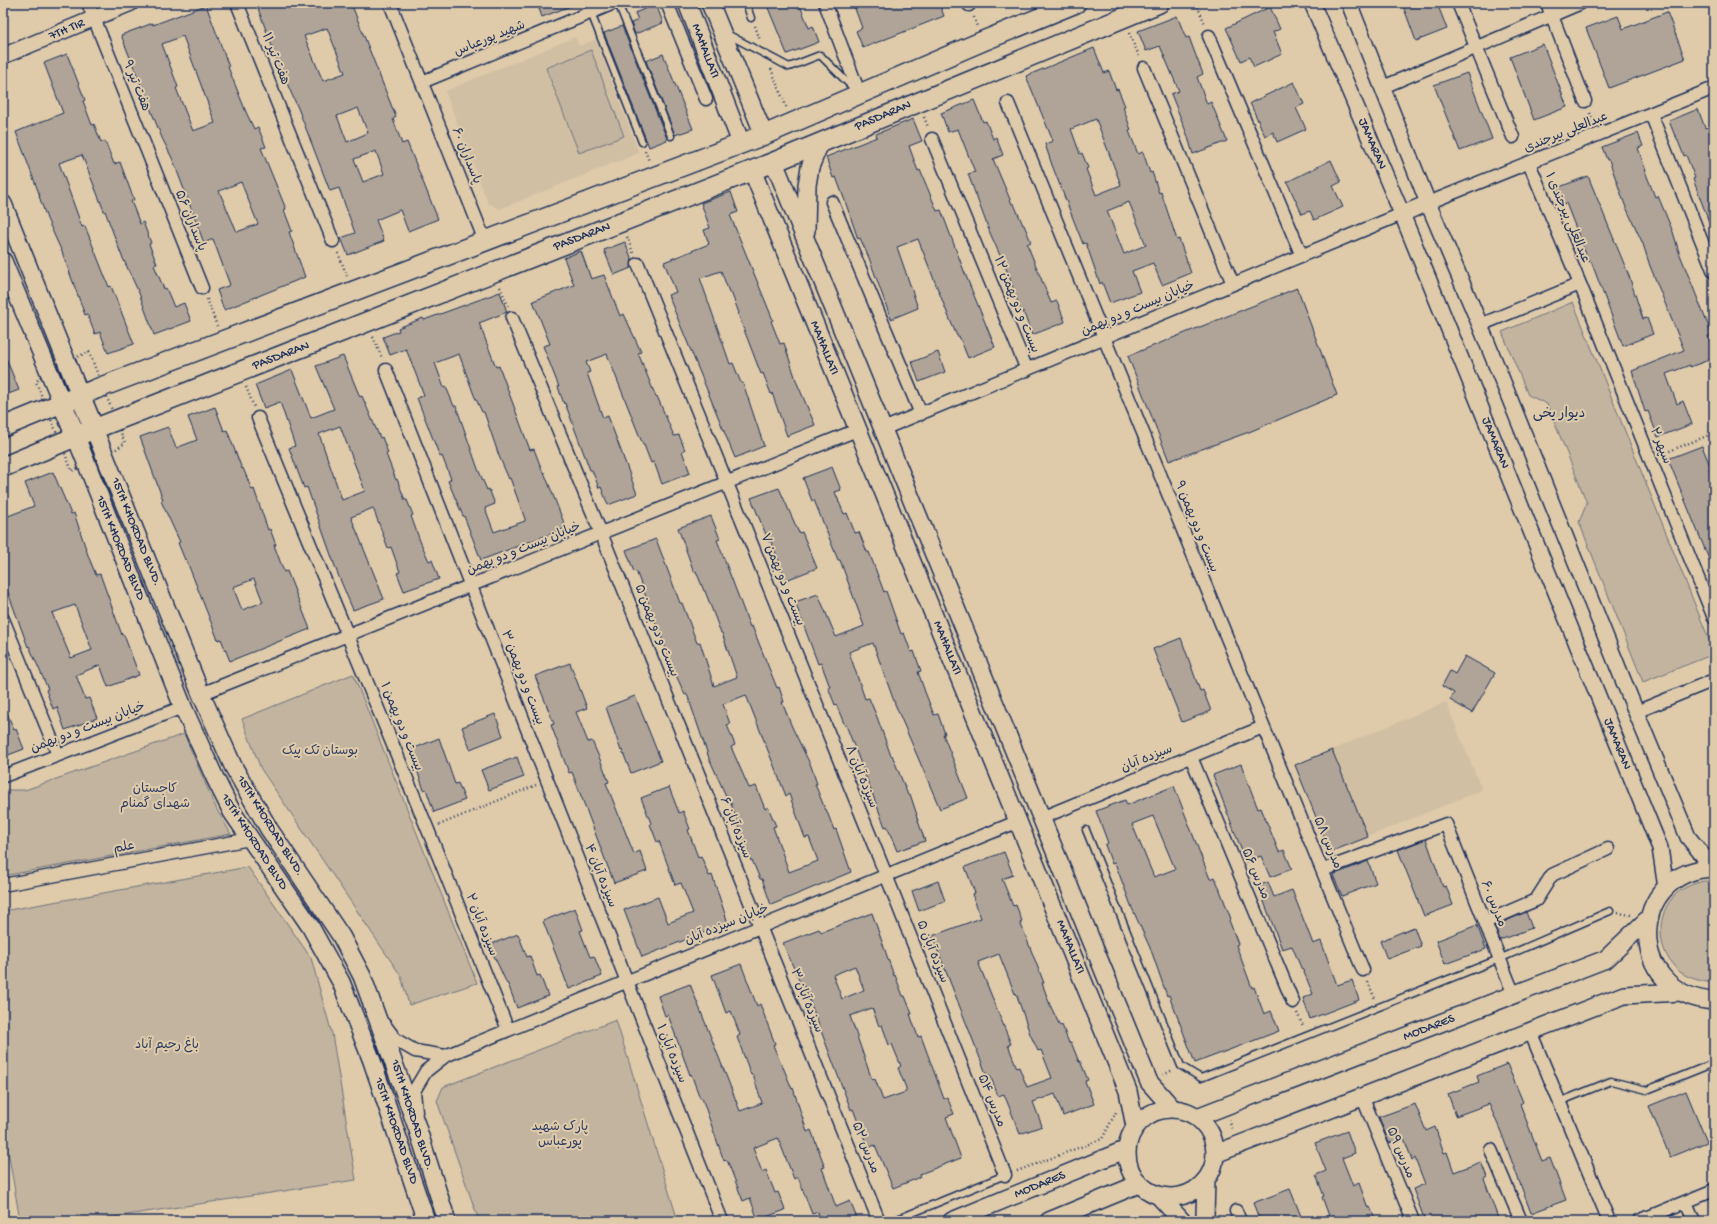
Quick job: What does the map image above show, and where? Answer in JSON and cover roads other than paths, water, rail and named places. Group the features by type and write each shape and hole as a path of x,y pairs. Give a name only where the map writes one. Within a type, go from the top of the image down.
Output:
{"main road":[{"name":"MAHALLATI","path":"687,3 741,144"},
{"name":"MAHALLATI","path":"710,3 764,135"},
{"path":"3,427 80,395 764,135 983,41 1076,3"},
{"name":"PASDARAN","path":"3,467 76,438 94,429 774,162 1160,3"},
{"path":"764,135 774,162"},
{"path":"806,239 807,185 810,167 820,142"},
{"path":"741,144 752,170"},
{"name":"MAHALLATI","path":"774,162 1149,1082 1173,1109"},
{"name":"MAHALLATI","path":"752,170 1128,1091 1135,1127"},
{"path":"3,204 94,429"},
{"path":"3,261 76,438"},
{"name":"15TH KHORDAD BLVD.","path":"94,429 201,694 233,766 269,829 341,936 362,976 417,1127 447,1221"},
{"name":"15TH KHORDAD BLVD","path":"76,438 183,707 218,784 232,812 310,926 341,982 372,1061 426,1221"},
{"path":"1713,868 1695,870 1666,888 1656,902 1649,918 1647,935 1650,952 1656,968 1667,982 1681,992 1696,999 1714,1001"},
{"name":"MODARES","path":"1197,1117 1606,959 1649,918"},
{"path":"1215,1154 1624,995 1681,992"},
{"path":"1173,1109 1186,1111 1197,1117 1207,1127 1213,1140 1215,1154 1212,1168 1206,1180 1195,1190 1182,1196 1169,1197 1148,1191 1139,1184 1130,1168 1127,1149 1129,1138 1135,1127 1143,1118 1160,1110 1173,1109"},
{"name":"MODARES","path":"952,1221 1127,1149"},
{"path":"1206,1180 1205,1216 1207,1221"},
{"path":"1049,1221 1139,1184"},
{"path":"418,1198 437,1191"},
{"path":"1158,1195 1182,1221"}],"street":[{"name":"هفت تیر ۹","path":"88,3 152,164"},
{"name":"7TH TIR","path":"3,56 132,3"},
{"name":"هفت تیر ۱۱","path":"237,3 333,241"},
{"name":"پاسداران ۶۰","path":"390,3 485,241"},
{"name":"شهید پورعباس","path":"422,82 614,3"},
{"path":"667,3 706,99"},
{"path":"825,3 860,95"},
{"name":"JAMARAN","path":"1312,3 1402,214 1660,848 1666,888"},
{"path":"1349,3 1428,203 1480,325 1688,837 1713,868"},
{"path":"1458,3 1513,138"},
{"path":"1547,3 1585,101"},
{"path":"1383,87 1581,3"},
{"path":"1209,36 1256,144 1302,256"},
{"path":"1144,68 1233,284"},
{"name":"عبدالعلی بیرجندی","path":"1428,203 1714,88"},
{"name":"بیست و دو بهمن ۹","path":"1008,103 1263,727"},
{"path":"1651,114 1714,272"},
{"name":"بیست و دو بهمن ۱۲","path":"932,139 1027,370"},
{"name":"عبدالعلی بیرجندی ۱","path":"1528,163 1580,284"},
{"name":"پاسداران ۵۶","path":"152,164 202,288"},
{"path":"832,202 921,414"},
{"path":"1402,214 1428,203"},
{"name":"خیابان بیست و دو بهمن","path":"884,429 1402,214"},
{"name":"بیست و دو بهمن ۷","path":"638,264 810,688"},
{"path":"1480,325 1580,284"},
{"name":"سپهر ۲","path":"1580,284 1714,618"},
{"name":"بیست و دو بهمن ۵","path":"512,318 558,427 685,740"},
{"name":"بیست و دو بهمن ۳","path":"386,370 547,780"},
{"name":"بیست و دو بهمن ۱","path":"258,418 428,830"},
{"name":"خیابان بیست و دو بهمن","path":"201,694 857,430"},
{"path":"3,619 58,755"},
{"path":"1636,712 1714,680"},
{"name":"سیزده آبان ۸","path":"810,688 886,875"},
{"name":"خیابان بیست و دو بهمن","path":"4,776 183,707"},
{"name":"سیزده آبان","path":"1041,818 1263,727"},
{"name":"مدرس ۵۸","path":"1263,727 1363,970"},
{"name":"سیزده آبان ۶","path":"685,740 760,927"},
{"name":"مدرس ۵۶","path":"1191,756 1293,1002"},
{"name":"سیزده آبان ۴","path":"547,780 627,981"},
{"name":"خیابان سیزده آبان","path":"417,1127 414,1091 426,1071 445,1056 1019,821"},
{"name":"مدرس ۶۰","path":"1323,870 1446,824 1514,995"},
{"name":"سیزده آبان ۲","path":"428,830 508,1030"},
{"name":"علم","path":"3,885 250,839"},
{"path":"1485,922 1536,900 1552,875 1608,850"},
{"name":"سیزده آبان ۵","path":"886,875 951,1038"},
{"name":"سیزده آبان ۳","path":"760,927 825,1085"},
{"name":"سیزده آبان ۱","path":"627,981 722,1221"},
{"path":"377,1014 396,1040 415,1051 445,1056"},
{"path":"1530,1031 1609,1221"},
{"name":"مدرس ۵۴","path":"951,1038 1005,1175"},
{"name":"مدرس ۵۲","path":"825,1085 880,1221"},
{"name":"مدرس ۵۹","path":"1362,1096 1413,1221"},
{"path":"1491,1150 1521,1221"},
{"path":"1640,1221 1714,1190"},
{"path":"1686,1202 1694,1221"}],"lane":[{"path":"618,3 671,136"},
{"path":"746,3 751,18"},
{"path":"591,13 642,142"},
{"path":"721,31 789,67 820,55 860,95"},
{"path":"1086,830 1180,1066 1201,1078 1499,959 1610,911"},
{"path":"1559,1102 1611,1081 1647,1090 1714,1063"},
{"path":"893,1221 1005,1175"}],"district":[{"name":"دیوار یخی","path":"1559,414"}],"park label":[{"name":"بوستان تک پیک","path":"320,751"},
{"name":"کاجستان شهدای گمنام","path":"155,796"},
{"name":"باغ رحیم آباد","path":"167,1045"},
{"name":"پارک شهید پورعباس","path":"560,1134"}]}
